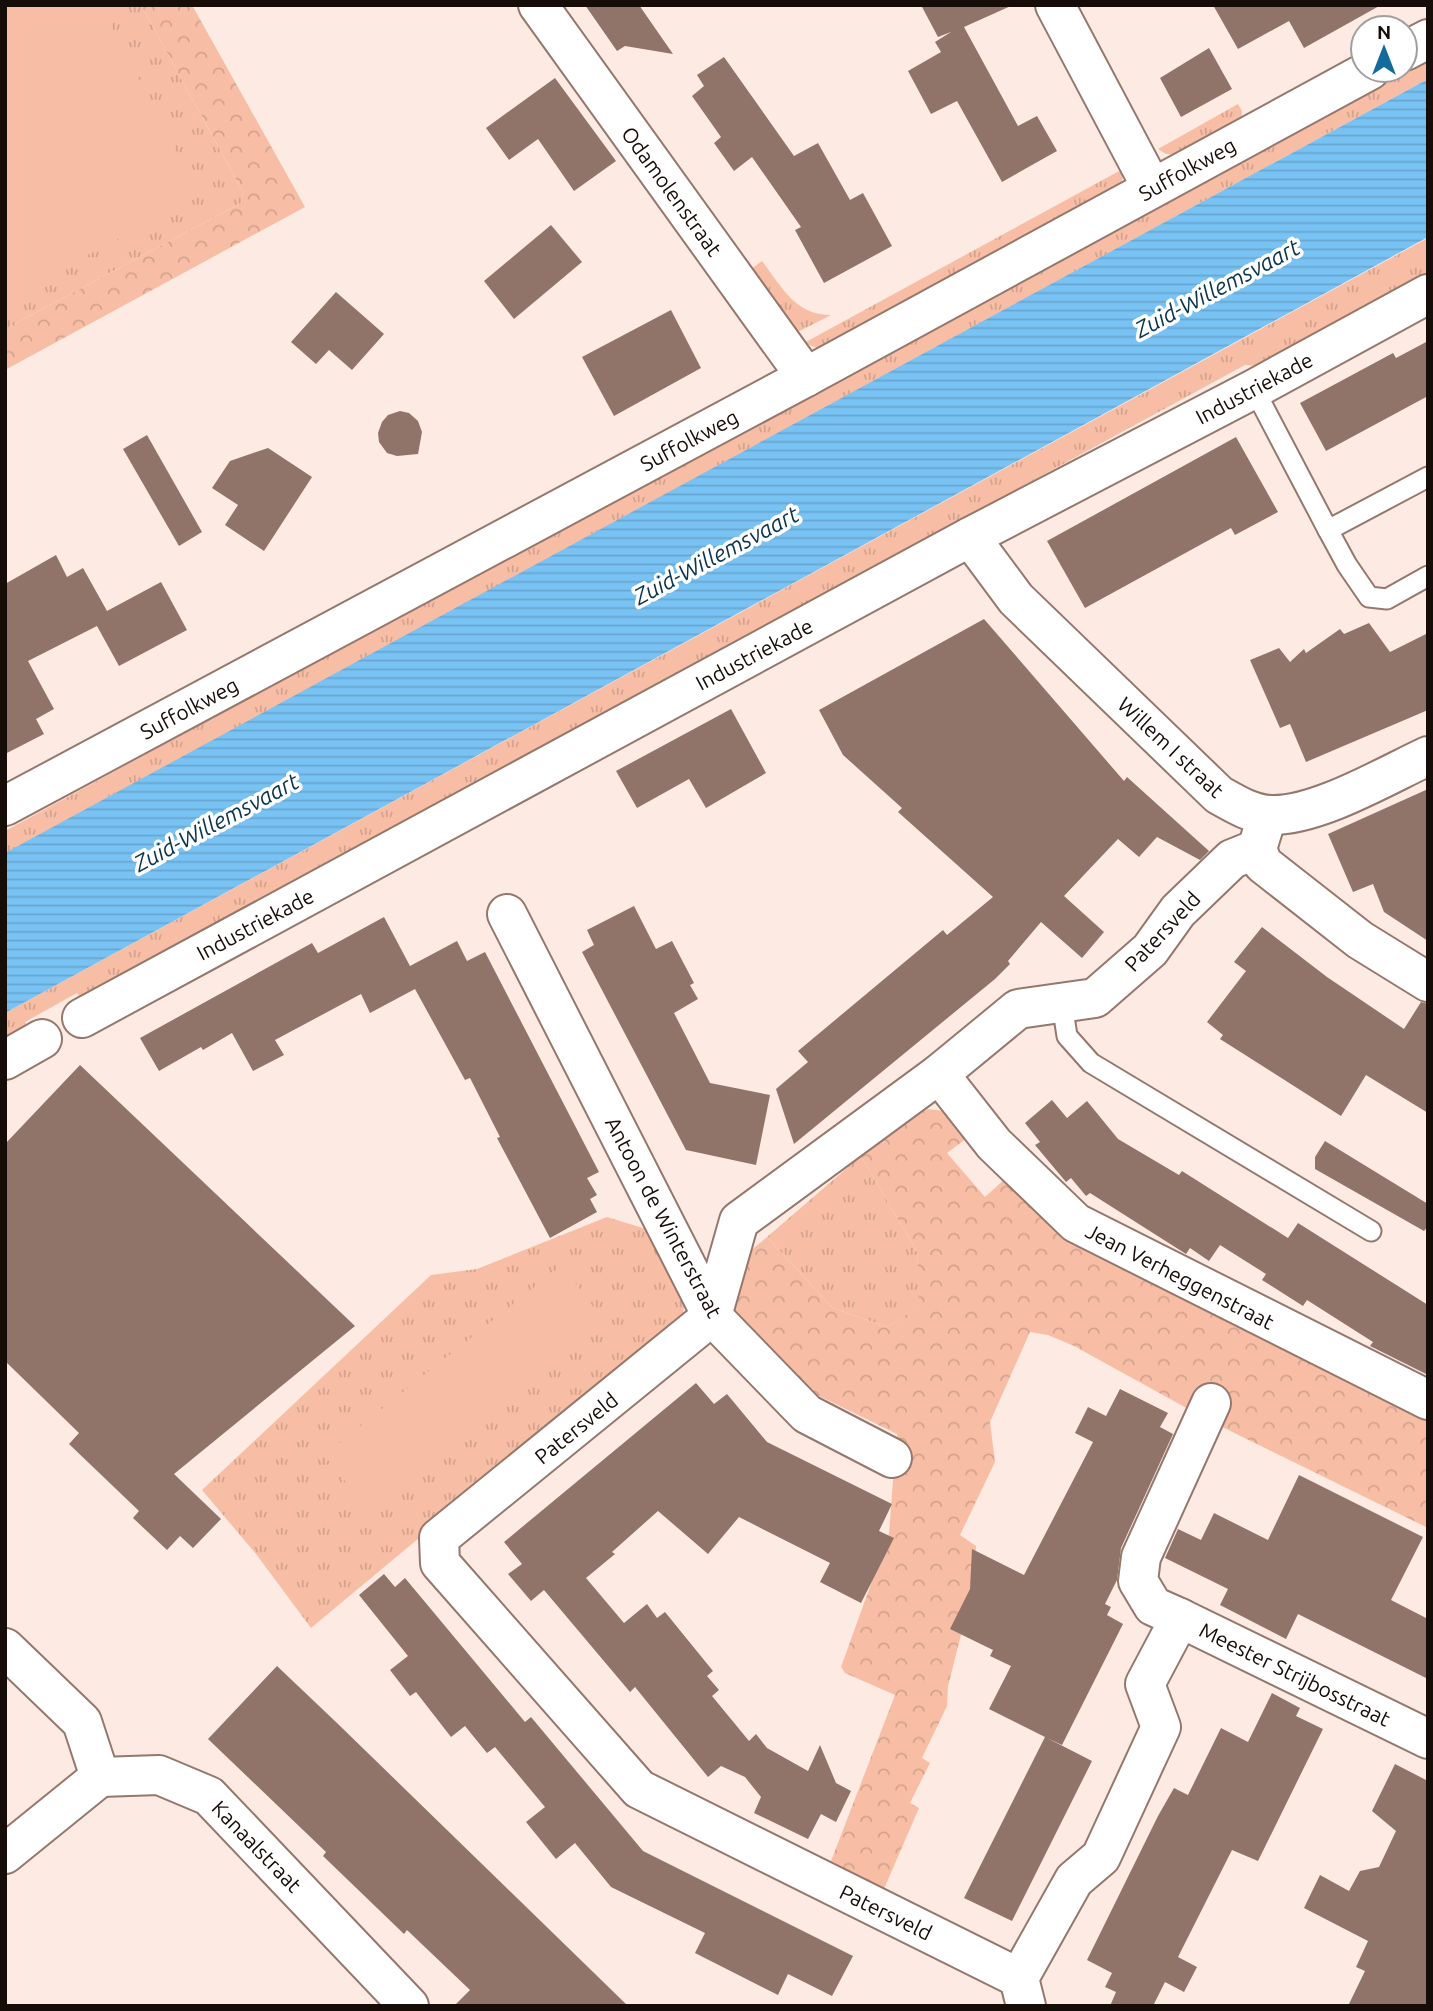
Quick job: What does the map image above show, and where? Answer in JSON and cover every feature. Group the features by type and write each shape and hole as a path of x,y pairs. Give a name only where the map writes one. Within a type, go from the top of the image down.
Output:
{"street":[{"name":"Odamolenstraat","path":"538,5 806,377"},
{"path":"1055,5 1152,188"},
{"name":"Suffolkweg","path":"5,807 806,377 1349,81"},
{"name":"Industriekade","path":"82,1018 970,537 1254,389 1428,294"},
{"name":"Willem I straat","path":"970,537 1016,599 1219,795 1242,808 1262,832"},
{"path":"1428,756 1319,807 1294,814 1262,832 1263,864 1349,932 1428,982"},
{"name":"Patersveld","path":"1022,1992 639,1789 440,1563 439,1538 712,1316 739,1221 939,1074 1018,1009 1095,998 1150,950 1178,911 1262,832"},
{"name":"Antoon de Winterstraat","path":"506,914 712,1316 807,1414 892,1458"},
{"path":"5,1060 42,1039"},
{"name":"Jean Verheggenstraat","path":"939,1074 994,1144 1076,1223 1428,1400"},
{"path":"1180,1618 1153,1606 1138,1581 1142,1557 1211,1403"},
{"name":"Meester Strijbosstraat","path":"1022,1992 1074,1880 1101,1857 1161,1727 1145,1684 1180,1618 1428,1739"},
{"path":"5,1648 82,1722 100,1777 5,1854"},
{"name":"Kanaalstraat","path":"100,1777 159,1775 209,1796 409,2006"}],"lane":[{"path":"1254,389 1347,565 1369,597 1387,599 1428,576"},
{"path":"1328,530 1428,477"},
{"path":"1062,1003 1067,1036 1091,1063 1371,1231"}],"green space":[{"path":"5,5 141,5 243,192 241,203 5,329"},
{"path":"5,5 100,5 200,196 5,298"},
{"path":"141,5 192,5 305,207 5,370 5,329 241,203 243,192"},
{"path":"1428,57 1428,79 1419,84 1419,62"},
{"path":"1378,84 1419,84 5,854 5,831"},
{"path":"1238,104 1242,111 1241,125 1179,155 1166,154 1158,149"},
{"path":"1121,170 1123,177 1120,186 833,346 817,348 804,343"},
{"path":"1428,238 1428,275 1257,366 1245,365 81,999 77,993 25,1022 28,1028 5,1040 5,1013"},
{"path":"762,261 790,298 808,310 831,315 794,334 748,271"},
{"path":"928,1109 953,1112 971,1135 947,1153 985,1197 1006,1178 1056,1230 1428,1421 1428,1528 1210,1421 1074,1346 1048,1335 1030,1332 990,1422 995,1462 960,1535 976,1546 975,1580 948,1686 947,1706 922,1758 930,1763 910,1803 919,1808 884,1889 831,1861 895,1695 845,1673 841,1667 889,1534 894,1467 899,1451 897,1434 815,1394 751,1338 733,1313 735,1264 767,1237 833,1308 887,1327 919,1307 917,1252 861,1156 887,1132"},
{"path":"861,1156 917,1252 920,1307 887,1327 833,1308 767,1237"},
{"path":"607,1217 646,1229 671,1261 687,1291 682,1319 311,1628 256,1554 202,1490 431,1275 477,1269"},
{"path":"562,1265 598,1313 366,1507 324,1455"}],"water":[{"name":"Zuid-Willemsvaart","path":"1428,79 1428,237 5,1013 5,853"}],"building":[{"path":"585,5 639,5 673,54 625,46 617,51"},
{"path":"921,5 1013,5 964,27 1018,126 1037,116 1057,151 1002,182 957,101 931,114 908,71 941,52 935,42 951,32 938,37"},
{"path":"1213,5 1381,5 1365,14 1349,14 1349,23 1304,48 1289,21 1238,49"},
{"path":"1209,48 1232,89 1181,117 1160,78"},
{"path":"724,57 794,156 818,143 850,200 863,193 892,246 824,283 795,230 801,227 752,157 734,171 714,143 721,137 692,96 704,86 697,75"},
{"path":"555,78 616,161 574,191 538,139 509,160 486,128"},
{"path":"551,225 582,262 514,319 484,281"},
{"path":"336,292 384,334 352,370 329,350 316,364 291,342"},
{"path":"671,310 701,368 614,416 582,357"},
{"path":"1428,341 1428,396 1326,451 1300,403 1393,353 1396,358"},
{"path":"400,411 409,413 418,421 422,432 418,454 397,456 387,453 379,442 378,433 382,422 388,415"},
{"path":"147,435 202,532 179,546 123,449"},
{"path":"1236,437 1278,512 1235,535 1231,528 1085,608 1047,541"},
{"path":"268,448 312,477 264,551 225,525 238,505 212,488 230,461"},
{"path":"56,555 67,577 83,568 107,611 161,582 187,630 119,666 97,626 28,661 54,709 36,719 44,734 5,754 5,584"},
{"path":"984,619 1124,781 1127,777 1209,851 1200,860 1157,837 1139,857 1118,839 1064,896 1104,932 1082,958 1041,922 1008,961 1010,964 995,979 794,1144 776,1089 808,1062 798,1051 943,930 947,935 993,897 898,812 902,808 843,755 819,710"},
{"path":"1369,623 1390,652 1428,633 1428,710 1306,762 1290,724 1280,728 1250,660 1279,648 1290,662 1304,649 1306,653 1340,629 1344,634"},
{"path":"731,709 766,773 706,808 689,779 637,808 616,771"},
{"path":"1428,789 1428,941 1384,912 1373,884 1353,892 1328,834"},
{"path":"634,906 656,949 672,941 694,983 690,985 698,999 674,1013 710,1083 770,1095 756,1165 686,1150 582,952 594,945 587,930"},
{"path":"384,917 410,966 457,941 467,961 485,952 599,1172 587,1178 597,1195 590,1199 597,1212 550,1238 497,1138 500,1137 470,1078 465,1080 415,989 370,1013 361,994 275,1040 284,1055 253,1071 232,1033 159,1071 140,1038 312,943 318,953"},
{"path":"1262,927 1327,977 1404,1029 1421,1002 1428,1004 1428,1113 1366,1075 1341,1116 1220,1039 1223,1035 1207,1022 1246,971 1234,962"},
{"path":"80,1065 355,1326 174,1474 221,1519 193,1548 180,1536 167,1550 133,1518 139,1511 69,1444 79,1433 5,1361 5,1144"},
{"path":"1052,1100 1067,1118 1087,1101 1118,1139 1179,1175 1182,1171 1288,1238 1298,1223 1428,1305 1428,1375 1370,1346 1373,1342 1307,1300 1303,1306 1262,1280 1266,1274 1220,1245 1209,1261 1190,1248 1186,1254 1090,1193 1086,1196 1071,1178 1066,1182 1035,1145 1040,1142 1025,1123"},
{"path":"1325,1141 1428,1204 1428,1226 1424,1231 1315,1169 1315,1157"},
{"path":"696,1383 714,1404 727,1394 767,1442 892,1504 879,1531 894,1538 861,1603 820,1582 830,1563 739,1517 708,1554 658,1511 612,1552 615,1554 586,1578 624,1623 647,1604 657,1618 665,1612 713,1671 707,1676 719,1690 712,1696 749,1741 756,1734 767,1748 808,1771 820,1745 836,1783 851,1791 836,1822 821,1814 808,1839 754,1813 761,1797 745,1777 721,1766 708,1777 635,1687 630,1692 544,1590 531,1601 508,1574 522,1564 504,1542"},
{"path":"1120,1389 1168,1413 1160,1427 1173,1434 1121,1548 1117,1580 1105,1604 1111,1607 1107,1615 1123,1624 1062,1745 1047,1738 1092,1761 1012,1921 964,1898 1045,1737 989,1709 1011,1666 990,1656 993,1650 950,1629 970,1589 972,1549 1024,1575 1093,1442 1075,1433 1088,1407 1106,1416"},
{"path":"1299,1475 1423,1537 1391,1600 1428,1619 1428,1679 1298,1614 1286,1639 1220,1605 1228,1589 1165,1558 1178,1529 1201,1540 1214,1513 1268,1540"},
{"path":"384,1574 395,1587 405,1578 525,1722 531,1717 643,1851 853,1956 832,1996 788,1974 778,1995 695,1953 705,1933 611,1887 575,1843 556,1859 526,1822 545,1807 495,1747 487,1753 465,1726 451,1737 416,1692 410,1696 390,1670 408,1656 359,1595"},
{"path":"277,1666 628,2006 454,2006 470,1990 407,1930 404,1934 323,1856 326,1852 208,1739"},
{"path":"1272,1693 1300,1708 1296,1716 1323,1729 1258,1861 1232,1850 1178,1957 1197,1967 1184,1992 1165,1982 1153,2006 1110,2006 1116,1992 1105,1987 1112,1973 1087,1960 1158,1816 1174,1788 1188,1795 1221,1728 1248,1742"},
{"path":"1395,1764 1428,1781 1428,2006 1348,2006 1365,1971 1356,1967 1368,1941 1304,1908 1320,1875 1349,1891 1360,1871 1379,1867 1396,1831 1372,1811"}]}
